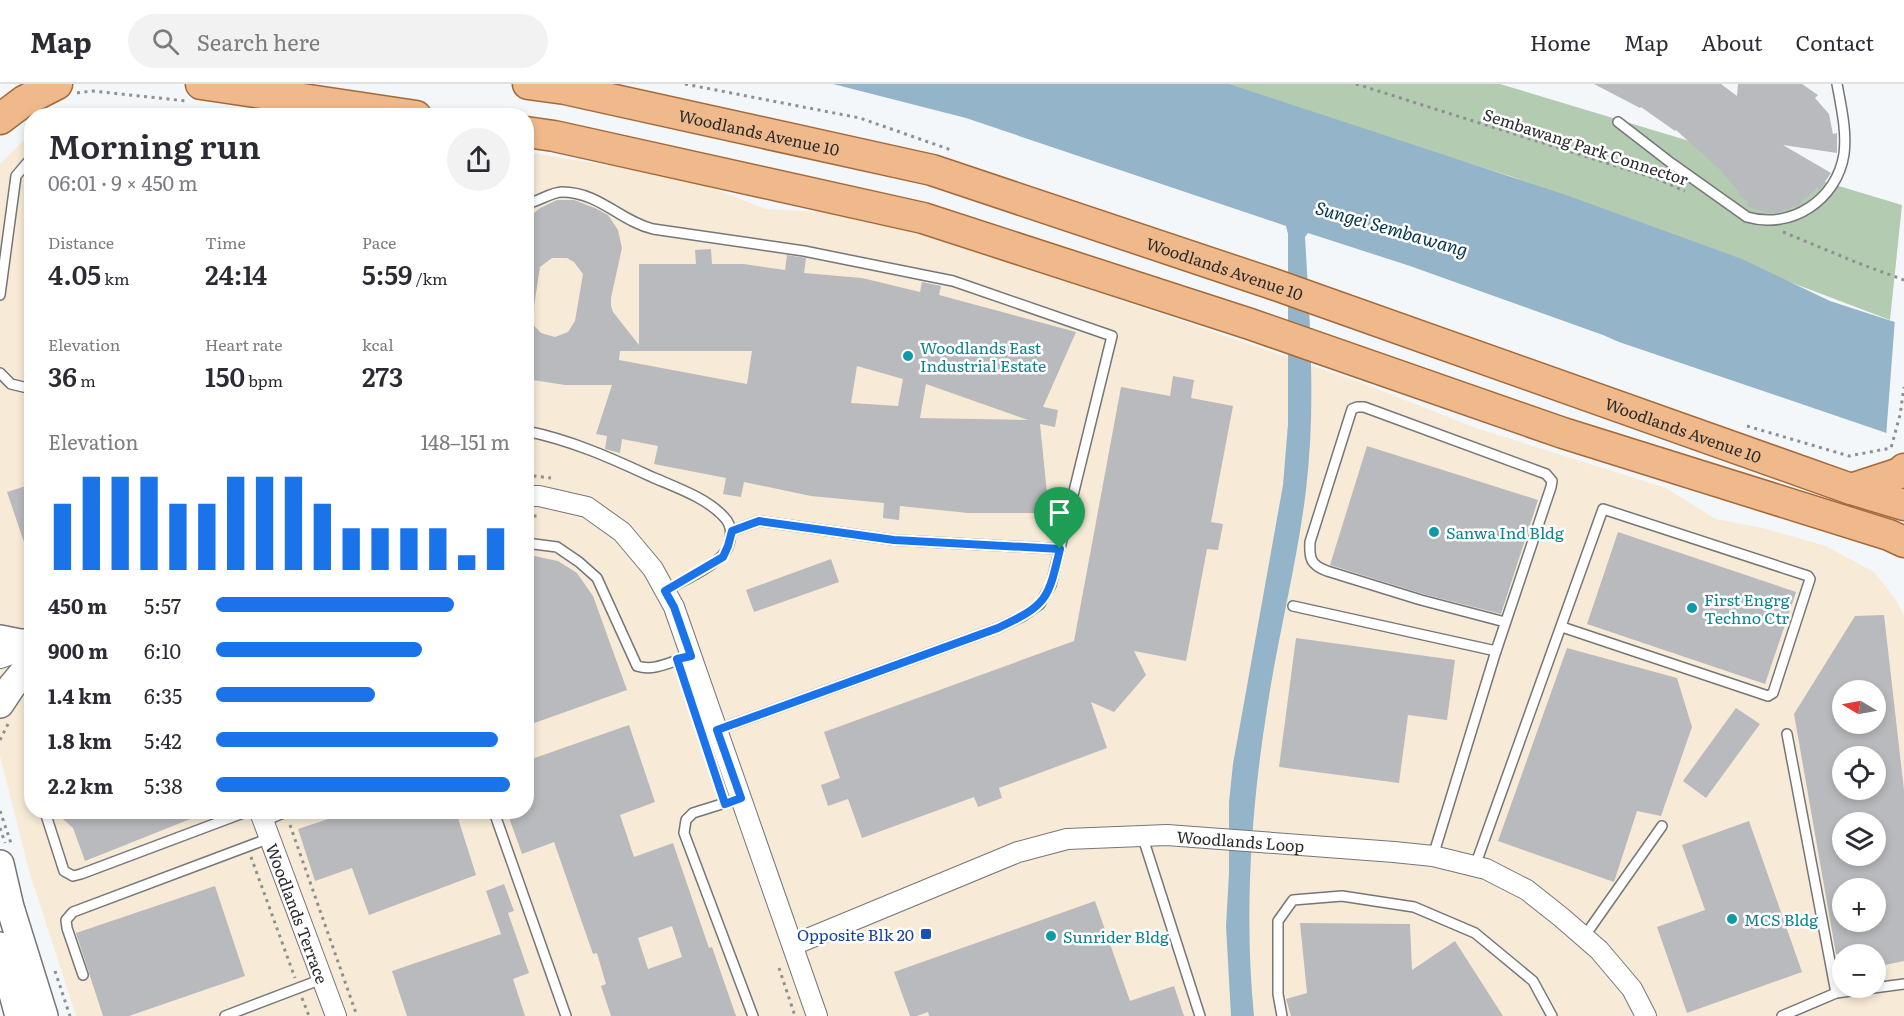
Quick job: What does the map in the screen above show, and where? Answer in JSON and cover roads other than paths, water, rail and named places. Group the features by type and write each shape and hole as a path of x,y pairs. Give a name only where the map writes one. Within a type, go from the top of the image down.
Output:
{"main road":[{"path":"0,118 24,101 57,84"},
{"path":"201,84 362,108"},
{"name":"Woodlands Avenue 10","path":"528,84 576,91 932,170 1272,285 1851,489 1904,505"},
{"path":"534,133 923,218 1250,324 1563,433 1899,544"},
{"path":"1851,489 1900,473 1904,469"},
{"path":"0,639 24,644"},
{"path":"0,704 24,672"},
{"path":"0,864 10,907 45,1016"},
{"path":"0,946 19,1016"}],"street":[{"path":"534,496 587,507 622,532 653,569 674,607 817,1016"},
{"path":"0,658 24,650"},
{"name":"Woodlands Terrace","path":"265,824 336,1016"},
{"name":"Woodlands Loop","path":"793,945 1018,852 1067,838 1167,835 1394,852 1432,856 1486,869 1527,890 1599,950 1632,989 1646,1016"}],"lane":[{"path":"1618,122 1747,217 1759,220 1785,218 1815,205 1829,191 1842,164 1843,119 1837,84"},
{"path":"0,295 16,176 24,166"},
{"path":"534,201 560,192 584,195 600,201 637,225 653,229 804,251 953,281 1112,336 1051,585 1040,604 1023,616 998,628 717,730"},
{"path":"0,373 11,384 24,387"},
{"path":"1432,856 1552,482 1546,474 1364,408 1357,407 1352,410 1310,542 1309,554 1313,562 1317,567 1327,571 1421,600 1506,622"},
{"path":"534,432 584,446 696,496 725,517 732,531 723,557 665,591"},
{"path":"1475,866 1603,509 1808,576 1810,579 1773,693 1768,696 1562,627"},
{"path":"732,531 759,521 894,540 1060,549"},
{"path":"534,544 557,547 597,578 638,666 658,667 691,656"},
{"path":"1293,606 1496,651"},
{"path":"1787,734 1832,972"},
{"path":"741,798 693,813 686,820 684,833 753,1016"},
{"path":"47,819 64,871 73,876 214,819"},
{"path":"496,819 566,1016"},
{"path":"83,975 67,928 66,920 73,912 248,846 265,824"},
{"path":"1584,937 1662,826"},
{"path":"1142,835 1200,1016"},
{"path":"1282,1016 1278,994 1278,921 1293,900 1341,896 1413,907 1474,933 1533,981 1552,1016"},
{"path":"225,1016 322,979"},
{"path":"1886,986 1904,984"},
{"path":"1782,1016 1832,995"}],"water":[{"name":"Sungei Sembawang","path":"833,84 1229,84 1566,195 1742,259 1830,301 1904,325 1904,439 1619,342 1410,266 1308,233 1305,237 1310,332 1311,427 1306,490 1298,545 1271,682 1253,823 1250,939 1254,1016 1231,1016 1226,926 1229,802 1233,764 1283,485 1288,424 1288,234 1286,226 966,118"}],"place":[{"name":"Woodlands East Industrial Estate","path":"908,356"},
{"name":"Sanwa Ind Bldg","path":"1434,532"},
{"name":"First Engrg Techno Ctr","path":"1692,608"},
{"name":"MCS Bldg","path":"1732,919"},
{"name":"Opposite Blk 20","path":"926,934"},
{"name":"Sunrider Bldg","path":"1051,936"}]}
